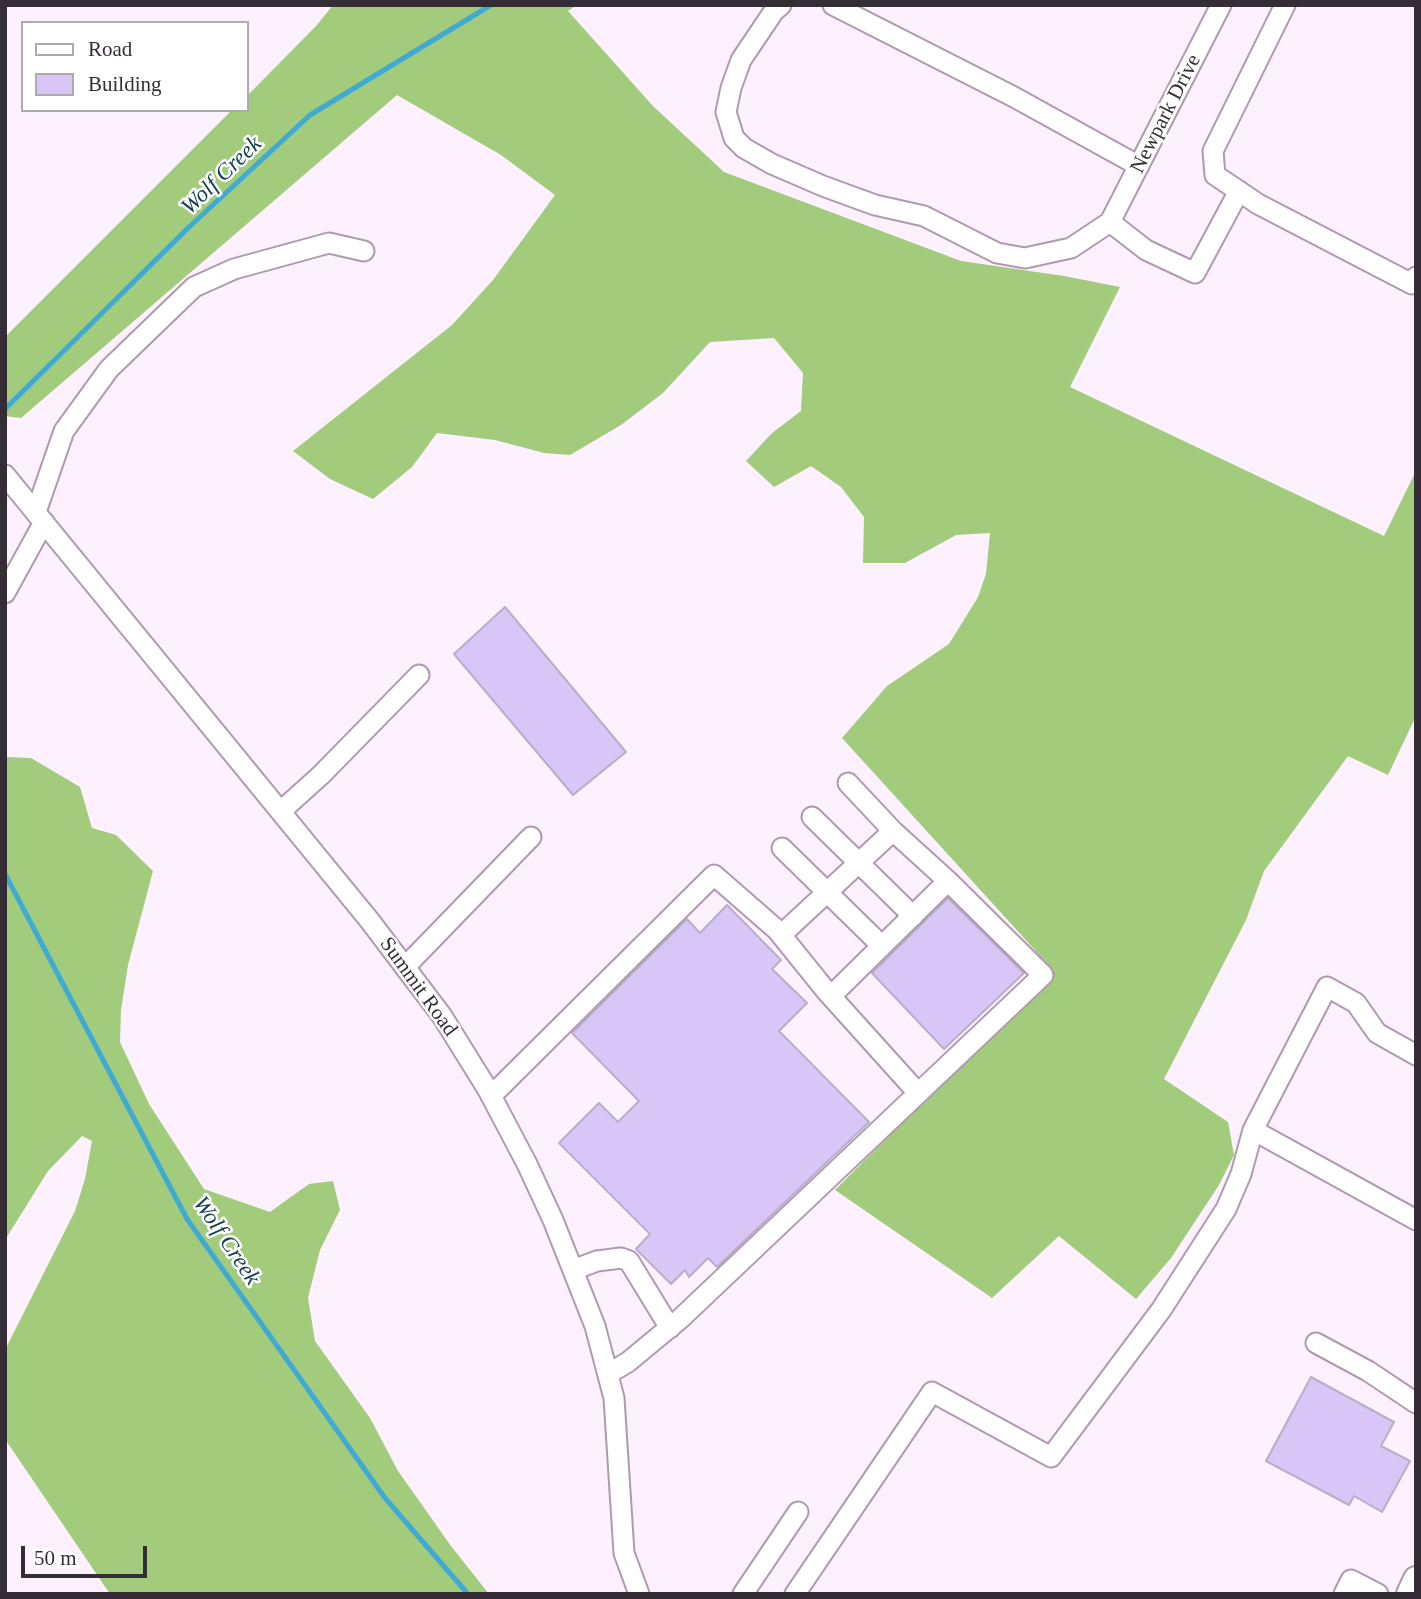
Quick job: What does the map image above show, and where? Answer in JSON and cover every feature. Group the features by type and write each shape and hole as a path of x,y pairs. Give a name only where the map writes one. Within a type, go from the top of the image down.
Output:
{"main road":[{"path":"1409,1594 1416,1579"}],"street":[{"path":"781,5 774,11 741,60 731,88 726,112 734,138 744,148 772,164 849,196 924,216 997,253 1024,258 1071,248 1110,222 1146,250 1195,274 1239,191"},
{"path":"833,5 1014,97 1139,166"},
{"name":"Newpark Drive","path":"1110,222 1221,5"},
{"path":"1285,5 1213,151 1215,175 1258,204 1412,284 1416,277"},
{"path":"5,593 40,517 64,431 109,369 194,287 234,269 329,243 364,251"},
{"name":"Summit Road","path":"5,475 281,811 405,967 442,1016 491,1096 527,1164 595,1326 614,1398 624,1553 639,1594"},
{"path":"281,811 321,775 419,675"},
{"path":"608,1374 628,1362 670,1328 1043,975 893,831 848,783"},
{"path":"812,817 913,916"},
{"path":"781,934 893,831"},
{"path":"405,967 531,837"},
{"path":"782,848 882,946"},
{"path":"491,1096 714,875 781,934 831,996 918,1093"},
{"path":"831,996 948,881"},
{"path":"795,1594 932,1392 1051,1457 1161,1310 1226,1209 1241,1174 1253,1130 1327,988 1356,1003 1377,1033 1416,1055"},
{"path":"1253,1130 1416,1220"},
{"path":"573,1270 597,1261 621,1258 629,1261 670,1328"},
{"path":"1316,1343 1416,1402"},
{"path":"743,1594 798,1512"},
{"path":"1344,1594 1351,1580 1378,1594"}],"green space":[{"path":"333,5 577,5 568,11 653,106 724,172 961,261 1120,287 1070,387 1384,536 1416,471 1416,716 1388,775 1348,756 1264,871 1246,920 1164,1079 1228,1122 1234,1155 1219,1185 1171,1258 1136,1299 1059,1236 992,1298 835,1190 1054,971 842,738 887,686 949,644 978,597 986,574 990,533 956,535 905,563 863,563 864,517 841,487 811,466 774,487 746,461 772,433 801,411 803,373 774,338 710,342 663,393 621,425 570,455 544,453 495,440 437,433 412,467 373,499 330,479 293,451 452,325 493,280 555,195 501,155 397,95 21,418 5,416 5,337 230,112 248,112 248,95 317,25"},
{"path":"5,757 31,758 80,787 92,828 116,835 153,871 128,965 121,1010 120,1042 149,1104 204,1189 270,1212 309,1184 333,1181 340,1210 320,1250 308,1298 315,1341 370,1418 398,1471 489,1594 110,1594 5,1439 5,1350 75,1211 85,1179 92,1141 82,1136 48,1171 5,1240"}],"building":[{"path":"505,607 626,752 573,795 454,654"},
{"path":"948,898 1024,973 944,1049 872,973"},
{"path":"727,905 781,960 772,969 807,1003 779,1031 869,1122 717,1267 708,1258 689,1277 685,1270 671,1284 636,1249 650,1234 559,1143 599,1103 618,1122 639,1101 572,1033 687,919 700,933"},
{"path":"1311,1377 1394,1422 1381,1446 1410,1461 1382,1512 1354,1496 1349,1505 1266,1461"}],"waterway":[{"name":"Wolf Creek","path":"5,409 188,228 310,115 491,5"},
{"name":"Wolf Creek","path":"5,874 187,1219 385,1498 468,1594"}]}
